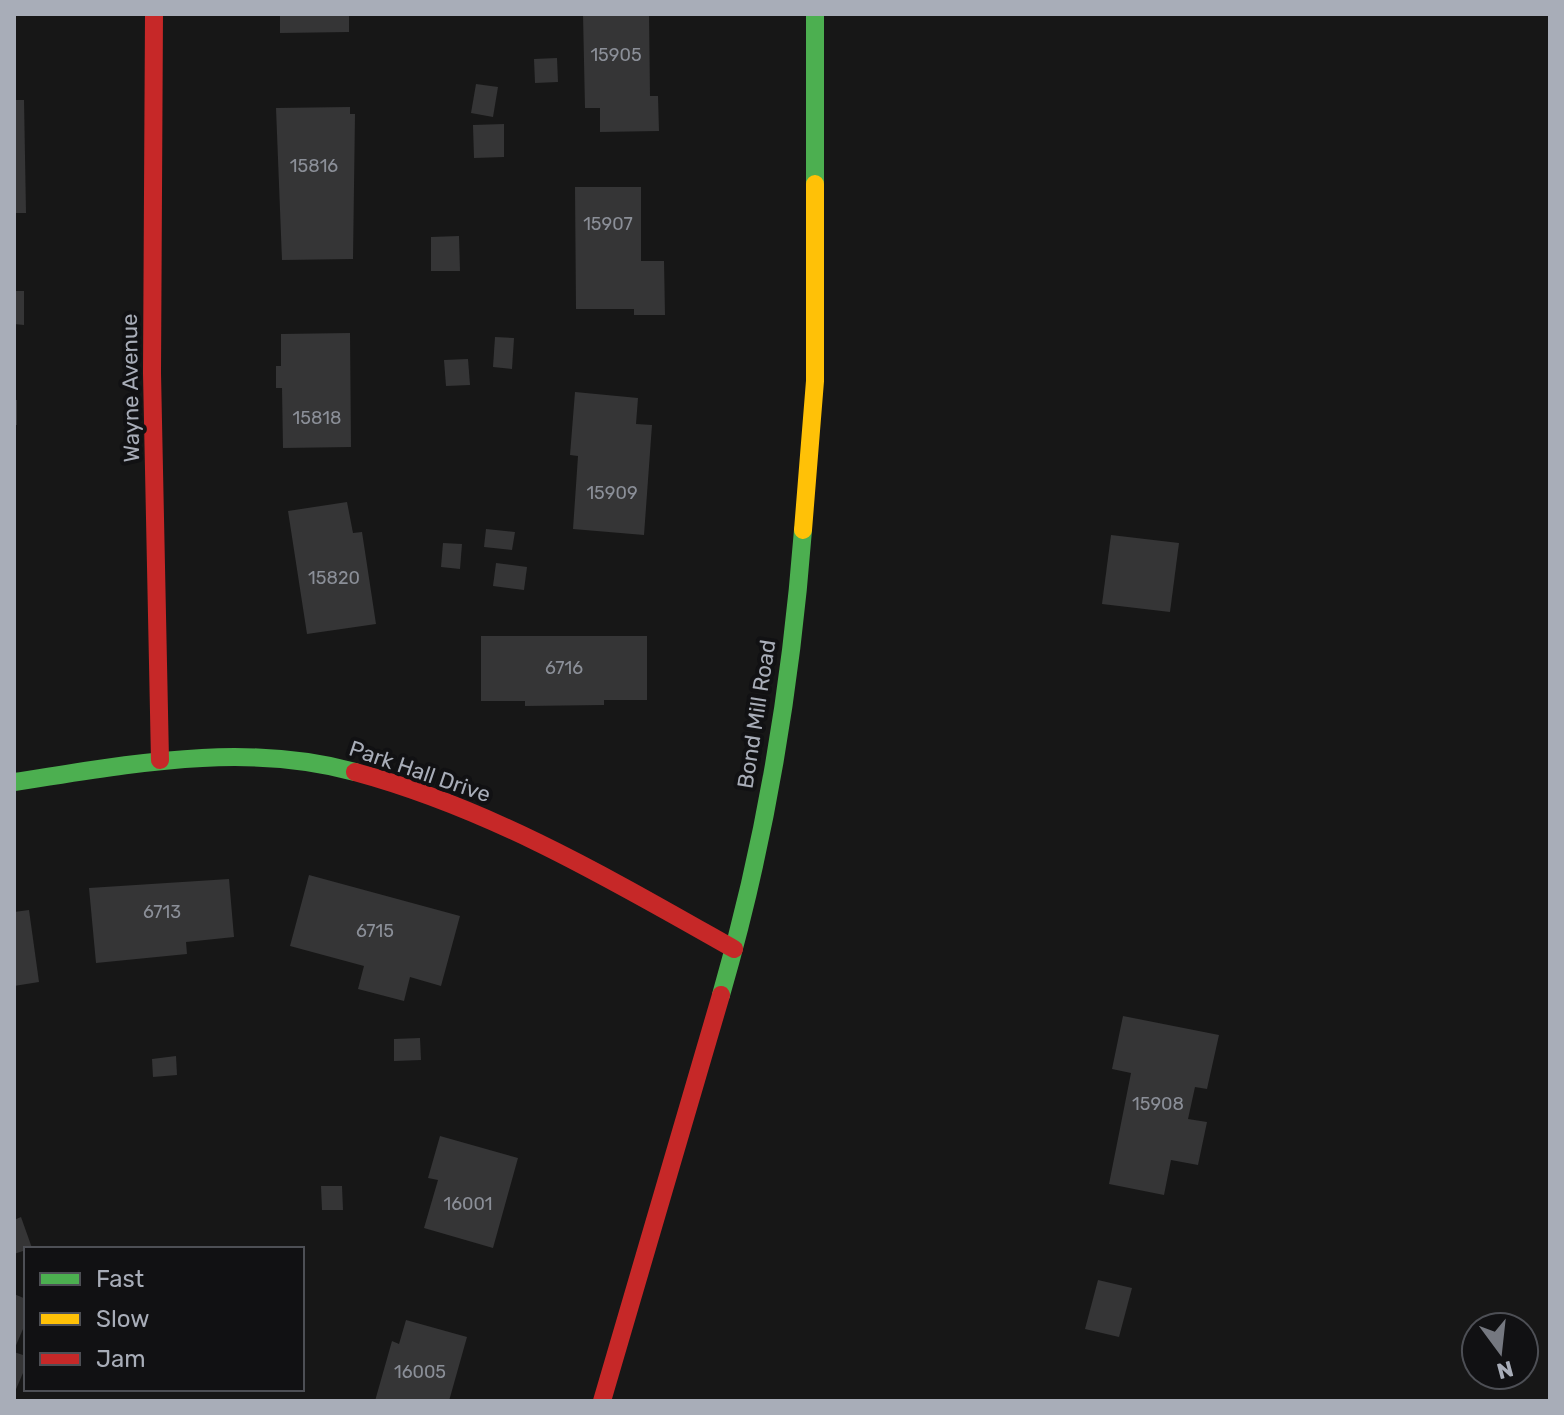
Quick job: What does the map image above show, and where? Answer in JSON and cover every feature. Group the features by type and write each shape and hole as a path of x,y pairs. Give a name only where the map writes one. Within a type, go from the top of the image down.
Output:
{"street":[{"name":"Wayne Avenue","path":"154,14 152,358 160,760"},
{"name":"Bond Mill Road","path":"602,1401 734,949 770,788 798,600 815,381 815,14"},
{"name":"Park Hall Drive","path":"14,782 160,760 284,759 344,768 396,783 522,833 734,949"}],"building":[{"path":"280,14 349,14 349,32 280,33"},
{"path":"583,14 649,14 650,96 658,96 659,131 600,132 600,108 585,108"},
{"path":"557,58 558,82 535,83 534,59"},
{"path":"476,84 498,87 493,117 471,113"},
{"path":"14,100 24,100 26,213 14,213"},
{"path":"350,107 350,114 355,114 353,259 282,260 276,108"},
{"path":"504,124 504,157 474,158 473,125"},
{"path":"575,187 641,187 641,261 664,261 665,315 634,315 634,309 576,309"},
{"path":"459,236 460,271 431,271 431,237"},
{"path":"14,291 24,291 24,325 14,324"},
{"path":"350,333 351,447 283,448 282,388 276,388 276,366 281,366 281,334"},
{"path":"495,337 514,338 512,369 493,367"},
{"path":"468,359 470,385 446,386 444,360"},
{"path":"575,392 638,398 636,424 652,425 644,535 573,529 578,456 570,455"},
{"path":"14,400 17,400 17,425 14,425"},
{"path":"347,502 353,533 362,532 376,624 307,634 288,511"},
{"path":"486,529 515,532 512,550 484,547"},
{"path":"1111,535 1179,543 1170,612 1102,604"},
{"path":"443,543 462,544 460,569 441,567"},
{"path":"496,563 527,567 524,590 493,586"},
{"path":"481,636 647,636 647,700 604,700 604,705 525,706 525,701 481,701"},
{"path":"309,875 460,916 441,986 410,977 404,1001 358,989 364,966 290,946"},
{"path":"229,879 234,937 186,942 187,954 96,963 89,888"},
{"path":"29,910 39,982 14,986 14,912"},
{"path":"1123,1016 1219,1035 1207,1089 1195,1087 1188,1119 1207,1122 1198,1165 1171,1160 1164,1195 1109,1184 1131,1073 1112,1069"},
{"path":"420,1038 421,1060 394,1061 394,1039"},
{"path":"176,1056 177,1075 153,1077 152,1059"},
{"path":"440,1136 518,1158 493,1248 424,1228 438,1180 428,1178"},
{"path":"321,1186 342,1186 343,1210 322,1210"},
{"path":"21,1217 32,1247 24,1247 24,1251 14,1254 14,1220"},
{"path":"1098,1280 1132,1288 1119,1337 1085,1329"},
{"path":"14,1294 24,1298 24,1327 14,1350"},
{"path":"406,1320 467,1337 449,1401 375,1401 392,1341 399,1344"},
{"path":"14,1352 24,1355 24,1371 14,1394"}],"traffic: fast":[{"path":"815,14 815,184"},
{"path":"721,995 751,881 774,765 791,648 803,530"},
{"path":"14,782 142,763 227,757 313,763 355,772"}],"traffic: slow":[{"path":"803,530 815,381 815,184"}],"traffic: jam":[{"path":"154,14 152,373 160,760"},
{"path":"355,772 406,787 503,826 597,872 734,949"},
{"path":"602,1401 721,995"}]}
